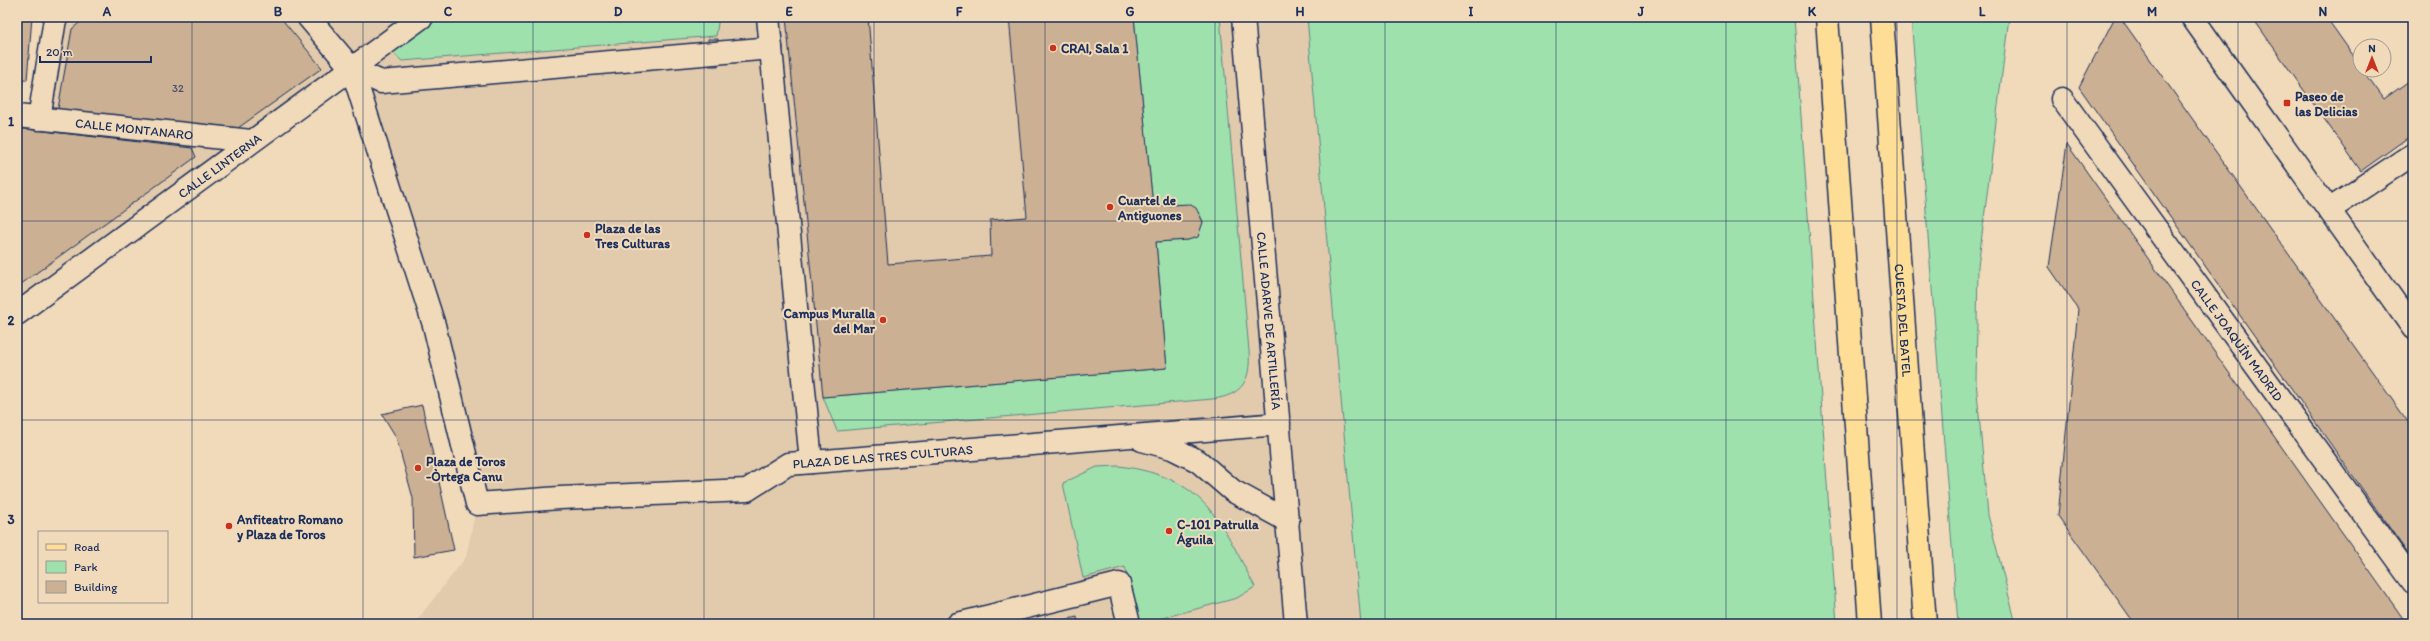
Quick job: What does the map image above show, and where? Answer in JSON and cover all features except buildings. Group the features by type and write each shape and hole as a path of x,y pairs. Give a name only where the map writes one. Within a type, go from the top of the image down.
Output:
{"main road":[{"path":"1827,17 1870,624"},
{"name":"CUESTA DEL BATEL","path":"1882,17 1925,624"}],"street":[{"path":"39,119 55,19 57,17"},
{"path":"308,17 352,69 381,82 771,48"},
{"name":"CALLE LINTERNA","path":"17,314 422,17"},
{"path":"768,17 811,462"},
{"name":"CALLE ADARVE DE ARTILLERÍA","path":"1243,17 1296,624"},
{"path":"2192,17 2413,328"},
{"name":"PLAZA DE LAS TRES CULTURAS","path":"352,69 434,325 477,504 567,497 747,490 788,464 1099,438"},
{"name":"CALLE JOAQUÍN MADRID","path":"2062,99 2413,582"},
{"name":"CALLE MONTANARO","path":"17,116 251,141"},
{"path":"2329,210 2413,154"},
{"path":"1099,438 1279,424"},
{"path":"1099,438 1138,440 1172,448 1198,461 1233,491 1288,521"},
{"path":"958,624 1119,584 1129,624"}],"shaded area":[{"name":"Campus Muralla del Mar","path":"57,17 1307,17 1361,624 414,624 466,557 477,504 352,70 17,314 17,116 39,119"}],"green space":[{"path":"422,17 719,17 716,36 402,61 384,45"},
{"path":"1134,17 1220,17 1249,351 1248,370 1243,384 1232,394 1213,399 837,431 823,397 1167,368 1156,242 1188,240 1197,237 1203,222 1200,214 1189,206 1175,204 1153,206"},
{"path":"1307,17 1794,17 1837,624 1361,624"},
{"path":"1911,17 2009,17 1978,267 1976,381 1988,515 2016,624 1958,624"},
{"path":"1119,466 1148,472 1171,480 1190,491 1219,521 1255,587 1237,598 1140,624 1125,567 1083,578 1063,483 1097,467"}],"place":[{"name":"CRAI, Sala 1","path":"1053,48"},
{"name":"Paseo de las Delicias","path":"2287,103"},
{"name":"Cuartel de Antiguones","path":"1110,207"},
{"name":"Plaza de las Tres Culturas","path":"587,235"},
{"name":"Campus Muralla del Mar","path":"883,320"},
{"name":"Plaza de Toros -Òrtega Canu","path":"418,468"},
{"name":"Anfiteatro Romano y Plaza de Toros","path":"229,526"},
{"name":"C-101 Patrulla Águila","path":"1169,531"}]}
